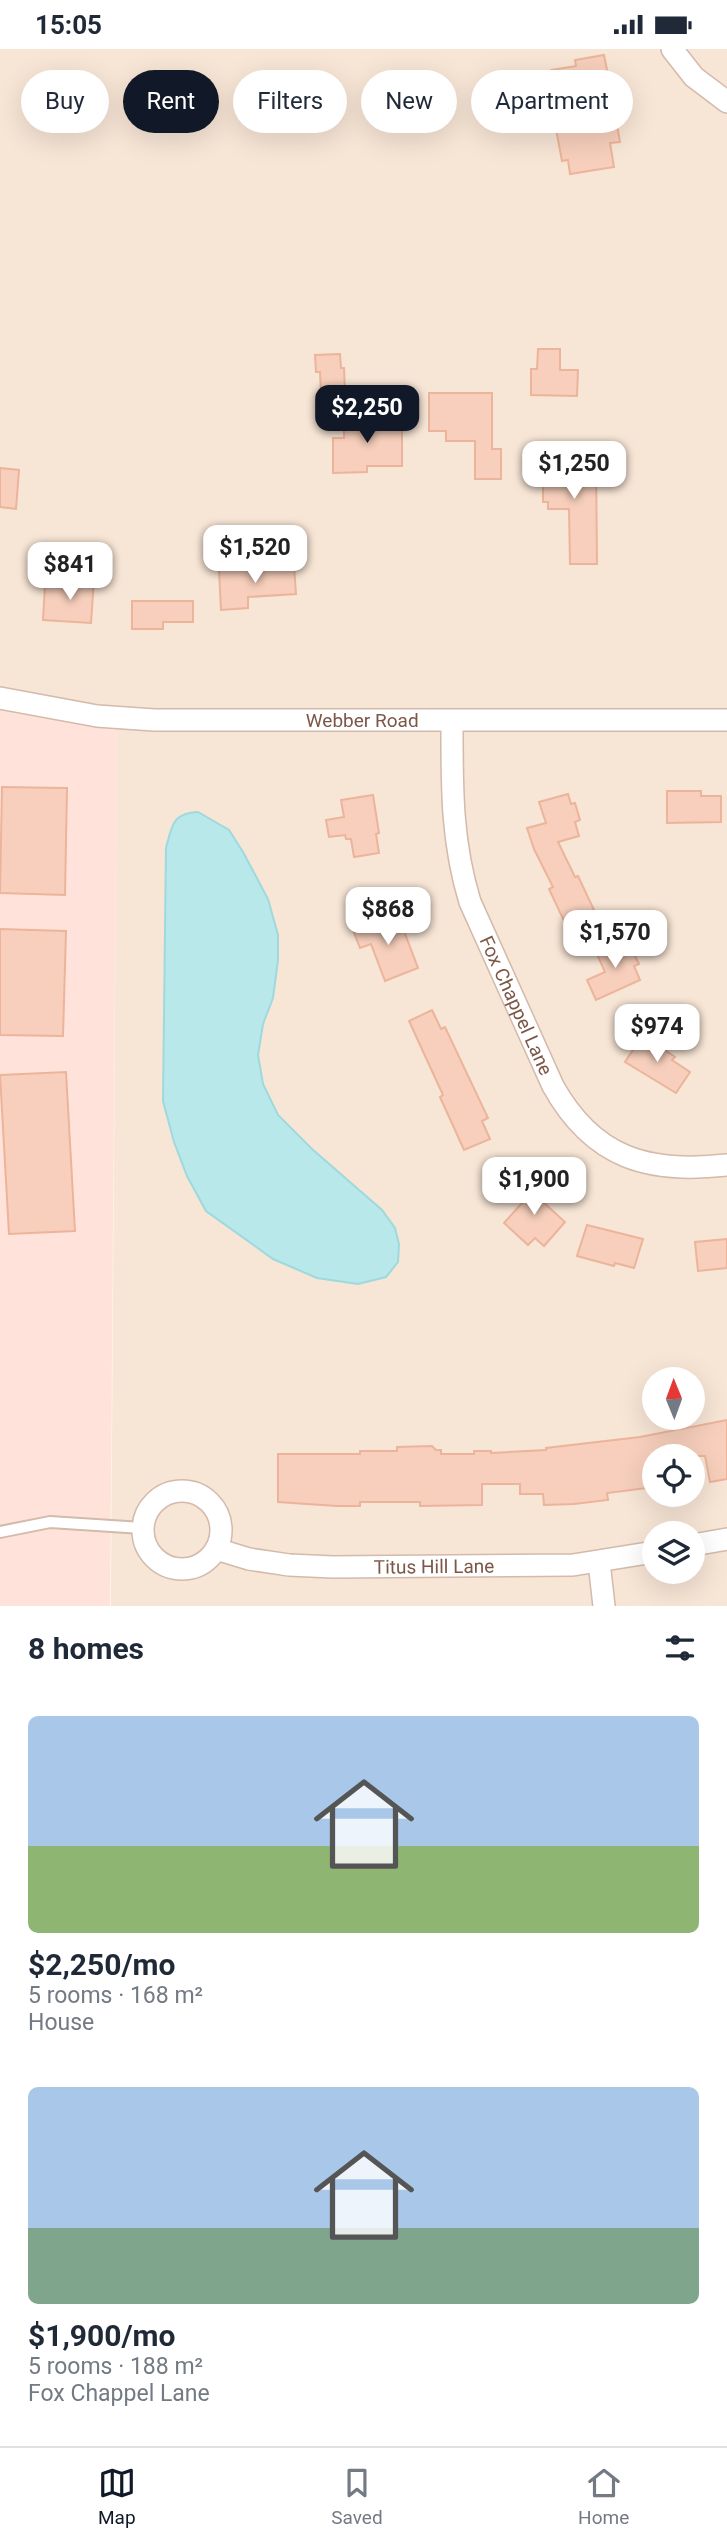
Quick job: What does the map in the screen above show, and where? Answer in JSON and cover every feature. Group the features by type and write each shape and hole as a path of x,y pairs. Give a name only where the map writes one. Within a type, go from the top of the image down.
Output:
{"street":[{"path":"671,49 694,77 727,102"},
{"name":"Webber Road","path":"0,698 97,716 154,720 727,720"},
{"name":"Fox Chappel Lane","path":"452,721 453,823 462,876 470,901 553,1086 565,1107 589,1134 609,1148 631,1158 654,1165 677,1167 727,1165"},
{"path":"179,1490 197,1493 206,1498 218,1513 221,1531 216,1549 203,1563 194,1567 185,1569 166,1566 151,1555 146,1546 142,1528 148,1510 161,1496 179,1490"},
{"path":"705,1543 727,1539"},
{"name":"Titus Hill Lane","path":"216,1549 249,1559 322,1567 553,1566 642,1554"},
{"path":"599,1562 604,1606"}],"lane":[{"path":"0,1532 50,1522 142,1528"}],"shaded area":[{"path":"0,49 727,49 727,709 250,711 75,703 0,689"},
{"path":"0,703 117,725 110,1606 0,1606"},
{"path":"117,725 727,729 727,1606 111,1606"}],"water":[{"path":"198,812 229,830 268,899 278,935 273,998 263,1024 258,1055 263,1084 278,1115 312,1149 382,1210 395,1228 399,1244 398,1262 386,1277 358,1284 317,1278 273,1259 206,1211 187,1176 163,1101 166,848 174,822 183,815"}],"building":[{"path":"604,55 607,70 551,70 576,66 575,60"},
{"path":"557,133 618,133 620,142 610,143 614,167 570,174 568,160 562,161"},
{"path":"538,349 560,349 560,370 578,370 577,396 531,395 531,369 537,369"},
{"path":"340,354 341,368 344,368 345,393 321,394 320,372 316,372 315,355"},
{"path":"429,393 492,393 492,449 501,449 501,479 475,479 475,441 446,441 446,431 429,431"},
{"path":"373,416 377,420 389,420 389,424 402,423 402,466 367,466 367,472 333,473 333,438 344,438 344,417"},
{"path":"546,451 563,451 563,458 596,458 597,564 570,564 569,509 548,509 548,502 543,502"},
{"path":"0,468 19,470 16,509 0,507"},
{"path":"294,565 296,594 248,597 248,608 221,610 219,570"},
{"path":"75,577 94,579 91,623 43,620 45,585 74,587"},
{"path":"132,601 193,601 193,622 163,622 163,629 132,629"},
{"path":"2,787 67,788 65,895 0,893"},
{"path":"667,791 701,791 701,796 721,796 721,822 667,823"},
{"path":"568,794 571,804 575,803 580,820 575,822 579,836 558,842 594,910 565,923 549,889 553,887 527,828 546,823 539,802"},
{"path":"373,795 379,853 354,857 351,839 346,839 345,835 329,837 326,820 344,817 341,800"},
{"path":"392,915 399,933 404,931 418,968 385,981 371,944 360,948 353,930"},
{"path":"0,929 66,931 63,1036 0,1035"},
{"path":"622,940 627,950 631,948 639,964 634,966 640,980 596,1000 587,980 605,972 596,952"},
{"path":"432,1010 441,1029 445,1027 488,1118 482,1121 490,1139 464,1150 440,1097 443,1095 409,1021"},
{"path":"643,1035 675,1057 672,1060 690,1072 676,1093 625,1062"},
{"path":"66,1072 75,1231 9,1234 0,1075"},
{"path":"531,1180 547,1195 542,1201 565,1222 544,1246 535,1238 528,1245 504,1223 522,1203 515,1197"},
{"path":"587,1225 643,1239 634,1268 615,1263 614,1266 577,1256"},
{"path":"727,1239 727,1268 698,1271 695,1242"},
{"path":"727,1420 727,1479 710,1482 705,1444 642,1444 642,1489 607,1493 608,1500 544,1505 543,1494 520,1494 520,1484 482,1484 482,1505 420,1506 420,1502 360,1502 360,1506 337,1506 278,1502 278,1454 360,1454 360,1451 397,1451 397,1447 432,1446 441,1450 441,1454 546,1450 676,1430 705,1430 705,1424"}]}
